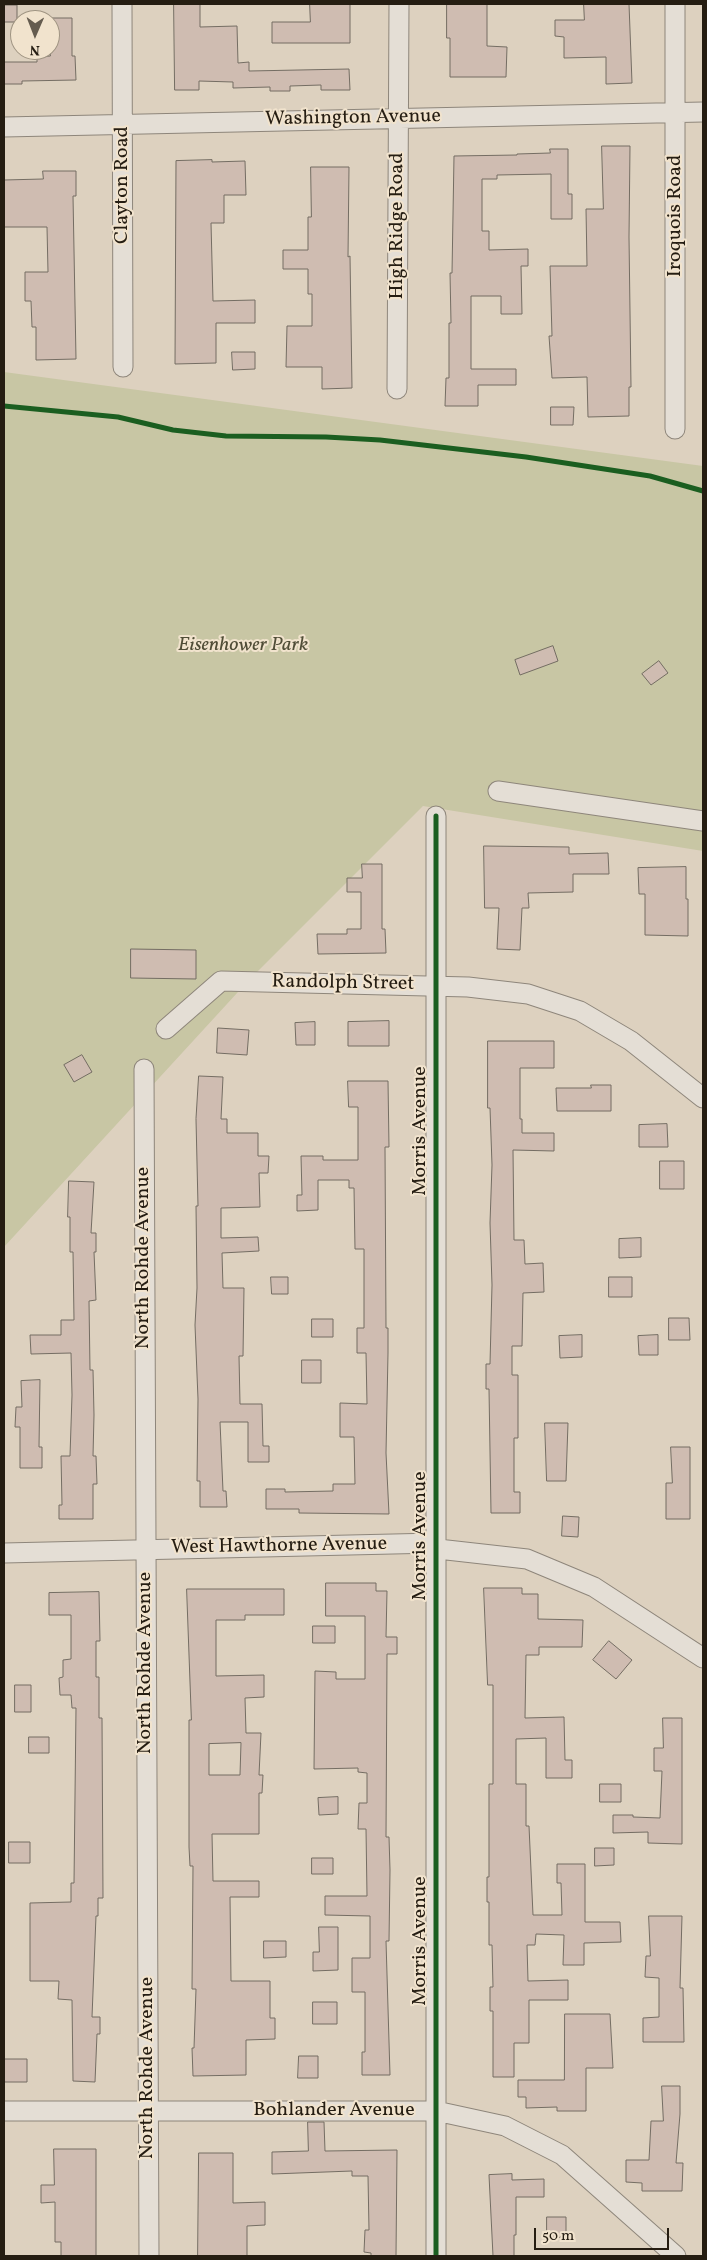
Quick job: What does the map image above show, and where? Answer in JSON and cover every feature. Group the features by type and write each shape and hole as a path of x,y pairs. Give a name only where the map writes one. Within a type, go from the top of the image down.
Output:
{"street":[{"name":"Clayton Road","path":"122,4 123,367"},
{"name":"High Ridge Road","path":"397,389 399,4"},
{"name":"Iroquois Road","path":"675,4 675,429"},
{"name":"Washington Avenue","path":"4,127 703,112"},
{"path":"498,791 703,821"},
{"name":"Morris Avenue","path":"436,816 436,2256"},
{"name":"Randolph Street","path":"166,1029 222,981 468,987 528,994 580,1011 631,1041 703,1098"},
{"name":"North Rohde Avenue","path":"144,1069 149,2256"},
{"name":"West Hawthorne Avenue","path":"4,1553 436,1543 438,1549 527,1559 594,1587 703,1658"},
{"name":"Bohlander Avenue","path":"4,2111 436,2111 505,2126 562,2154 676,2256"}],"green space":[{"name":"Eisenhower Park","path":"4,372 703,466 703,851 423,806 249,980 4,1247"}],"building":[{"path":"174,4 200,4 200,27 237,26 238,63 249,62 249,71 349,69 350,90 321,90 321,85 290,86 290,91 270,91 270,87 233,88 233,82 199,81 199,90 175,90"},
{"path":"310,4 350,4 350,43 272,43 272,22 310,22"},
{"path":"447,4 487,4 487,46 507,47 506,77 450,77 450,38 447,38"},
{"path":"584,4 629,4 632,83 606,84 606,57 564,58 564,37 555,36 555,20 584,20"},
{"path":"4,5 17,5 17,10 10,10 10,22 4,22"},
{"path":"60,18 72,18 72,56 75,56 76,80 22,81 22,84 4,84 4,62 37,62 37,60 60,60"},
{"path":"602,146 630,146 631,387 629,387 629,416 588,417 587,377 552,378 549,336 552,336 550,266 587,266 586,209 603,209"},
{"path":"550,149 568,149 568,194 572,194 572,219 551,219 551,174 497,175 497,179 482,179 482,231 489,231 489,250 528,249 528,266 521,266 522,314 501,314 501,296 471,296 471,369 516,369 516,385 478,385 478,406 445,406 446,378 449,378 449,323 451,323 450,273 452,273 454,156 550,153"},
{"path":"212,160 212,162 245,161 246,195 224,195 224,223 211,223 213,301 255,300 255,323 216,323 216,363 175,364 176,161"},
{"path":"311,167 349,167 348,257 350,256 352,388 322,389 322,367 286,367 287,326 312,326 312,294 308,294 308,269 283,269 283,250 308,250 308,217 311,217"},
{"path":"43,171 76,171 76,196 73,196 76,359 36,360 36,327 32,327 31,301 25,301 25,272 48,272 47,227 4,227 4,180 43,179"},
{"path":"232,352 255,352 255,369 233,370"},
{"path":"551,407 574,407 573,425 551,425"},
{"path":"553,646 558,661 520,675 515,660"},
{"path":"659,661 668,673 651,685 642,674"},
{"path":"484,846 569,847 569,854 608,853 609,874 573,874 573,892 528,893 529,908 522,908 520,950 497,949 499,908 485,908"},
{"path":"362,864 382,864 382,929 385,929 386,953 318,954 317,934 347,934 347,929 361,929 361,892 347,892 347,878 362,878"},
{"path":"686,867 688,936 645,935 645,894 639,894 638,868"},
{"path":"131,949 196,950 196,979 131,978"},
{"path":"389,1021 389,1046 348,1046 348,1022"},
{"path":"315,1022 315,1045 296,1045 295,1023"},
{"path":"218,1028 249,1030 247,1055 217,1053"},
{"path":"488,1041 554,1041 554,1068 520,1068 520,1119 522,1119 522,1133 554,1133 554,1151 513,1150 514,1240 524,1240 525,1264 543,1263 544,1292 523,1293 522,1346 512,1346 512,1375 518,1375 518,1438 514,1438 514,1492 520,1492 520,1513 491,1513 489,1389 486,1389 486,1364 490,1364 492,1285 490,1223 492,1165 490,1108 488,1108"},
{"path":"82,1055 92,1072 74,1082 64,1065"},
{"path":"199,1076 223,1077 221,1119 227,1119 227,1133 258,1133 258,1156 269,1156 268,1173 259,1173 260,1207 221,1208 221,1238 258,1237 259,1251 222,1253 223,1288 244,1288 243,1356 239,1356 240,1404 262,1404 263,1446 269,1446 269,1462 248,1462 248,1422 220,1422 223,1491 226,1491 227,1507 200,1507 200,1481 197,1481 198,1399 195,1325 197,1288 196,1206 198,1206 196,1119"},
{"path":"348,1081 388,1081 389,1147 385,1147 386,1328 388,1328 386,1453 389,1514 299,1513 299,1509 266,1509 266,1489 285,1489 285,1492 333,1491 333,1484 355,1484 354,1437 340,1437 340,1403 367,1404 366,1353 357,1353 357,1328 364,1328 364,1249 355,1249 354,1188 349,1188 349,1180 318,1180 318,1210 297,1211 297,1195 302,1195 301,1156 323,1156 323,1160 358,1160 358,1107 349,1107"},
{"path":"591,1085 611,1085 611,1111 557,1111 556,1088 591,1088"},
{"path":"667,1124 668,1147 639,1147 639,1125"},
{"path":"660,1161 684,1161 684,1189 660,1189"},
{"path":"69,1181 94,1182 91,1233 96,1233 96,1252 94,1252 96,1300 89,1301 90,1370 93,1370 93,1456 96,1456 97,1484 93,1484 93,1519 59,1519 59,1505 62,1505 61,1456 70,1456 71,1353 31,1354 30,1335 61,1335 61,1320 74,1320 73,1252 70,1252 70,1217 68,1217"},
{"path":"641,1238 641,1257 619,1258 619,1239"},
{"path":"271,1277 288,1277 288,1294 272,1294"},
{"path":"609,1277 632,1277 632,1297 609,1297"},
{"path":"669,1318 689,1318 690,1340 669,1340"},
{"path":"312,1319 333,1319 333,1337 312,1337"},
{"path":"582,1335 582,1357 560,1358 559,1336"},
{"path":"658,1335 658,1355 639,1355 638,1336"},
{"path":"302,1360 321,1360 321,1383 302,1383"},
{"path":"40,1380 39,1447 42,1447 42,1468 20,1468 20,1427 15,1427 16,1407 22,1407 21,1381"},
{"path":"545,1423 568,1423 566,1481 547,1481"},
{"path":"671,1447 690,1447 690,1519 666,1519 666,1483 672,1483"},
{"path":"563,1516 579,1517 578,1537 562,1536"},
{"path":"326,1583 376,1583 376,1591 387,1591 386,1637 397,1637 397,1654 387,1654 386,1837 389,1837 390,1870 389,1941 386,1941 390,2075 362,2075 362,2052 365,2052 365,1992 352,1992 352,1958 370,1958 370,1916 325,1915 325,1896 367,1896 366,1829 358,1829 359,1803 367,1803 367,1773 358,1772 358,1768 314,1769 315,1671 336,1672 336,1679 365,1679 365,1616 326,1616"},
{"path":"484,1588 522,1588 522,1594 538,1594 538,1619 583,1620 582,1647 539,1647 539,1655 526,1655 525,1718 564,1717 565,1760 572,1760 572,1778 546,1778 546,1738 516,1739 516,1784 526,1784 526,1826 529,1826 533,1915 562,1915 561,1883 557,1883 557,1864 585,1864 585,1922 620,1922 621,1942 584,1943 584,1965 563,1965 564,1935 536,1934 535,1945 527,1945 528,1981 568,1980 568,2000 529,2000 529,2043 514,2043 514,2077 493,2077 493,2011 490,2011 490,1987 493,1987 492,1945 489,1945 487,1877 489,1877 489,1784 493,1784 493,1685 488,1685"},
{"path":"187,1589 284,1589 284,1615 245,1615 245,1620 216,1620 216,1676 264,1675 264,1697 245,1698 246,1733 261,1733 259,1775 263,1775 262,1793 259,1793 259,1834 212,1834 213,1881 259,1881 259,1897 230,1897 231,1981 270,1981 270,2018 275,2018 275,2039 246,2040 246,2075 193,2076 192,2048 194,2048 196,1989 192,1989 193,1866 190,1866 189,1847 189,1720 191,1720","holes":["241,1743 240,1775 209,1775 209,1744"]},
{"path":"99,1592 100,1641 96,1641 96,1677 99,1677 99,1718 102,1718 103,1898 98,1898 98,1916 96,1916 92,2017 100,2017 100,2034 97,2034 95,2082 73,2081 72,2000 58,1999 59,1981 30,1981 30,1903 71,1902 71,1883 74,1883 76,1708 72,1708 71,1695 60,1695 59,1678 63,1677 63,1660 71,1659 71,1615 49,1615 49,1593"},
{"path":"313,1626 335,1626 335,1643 313,1643"},
{"path":"609,1641 632,1660 616,1679 593,1660"},
{"path":"15,1685 31,1685 31,1712 15,1712"},
{"path":"663,1718 682,1718 682,1844 648,1843 648,1832 613,1833 613,1815 660,1818 662,1771 654,1771 654,1748 663,1748"},
{"path":"29,1737 49,1737 49,1753 29,1753"},
{"path":"600,1784 621,1784 621,1802 600,1802"},
{"path":"338,1797 338,1814 319,1815 318,1798"},
{"path":"9,1842 30,1842 30,1863 9,1863"},
{"path":"595,1848 614,1848 614,1865 595,1866"},
{"path":"312,1858 333,1858 333,1874 312,1874"},
{"path":"649,1916 682,1916 680,1988 683,1988 684,2042 643,2042 643,2018 659,2017 659,1978 645,1977 646,1956 650,1956"},
{"path":"319,1927 338,1927 338,1970 313,1971 313,1952 319,1952"},
{"path":"264,1941 286,1941 286,1957 264,1958"},
{"path":"313,2002 337,2002 337,2024 313,2024"},
{"path":"565,2014 610,2014 613,2068 586,2068 586,2111 557,2111 557,2107 526,2108 526,2097 518,2097 518,2080 564,2080"},
{"path":"299,2056 318,2056 318,2078 298,2078"},
{"path":"4,2059 27,2059 27,2082 5,2082"},
{"path":"662,2086 680,2086 676,2163 683,2163 682,2191 642,2191 642,2183 626,2182 626,2160 649,2160 651,2121 663,2121"},
{"path":"308,2122 324,2122 325,2151 397,2150 396,2256 371,2256 371,2253 364,2252 365,2230 369,2230 368,2176 352,2176 352,2171 272,2174 272,2152 308,2151"},
{"path":"54,2149 96,2149 96,2256 61,2256 61,2242 55,2242 55,2202 41,2203 41,2185 54,2185"},
{"path":"199,2153 233,2153 233,2203 265,2202 265,2225 247,2226 247,2256 198,2256"},
{"path":"512,2174 512,2180 544,2179 544,2197 516,2197 514,2256 493,2256 489,2175"},
{"path":"547,2217 566,2217 566,2237 547,2238"}],"cycle path":[{"path":"4,406 118,417 173,430 226,436 326,437 380,440 526,457 650,476 703,491"},
{"path":"436,816 436,2256"}]}
